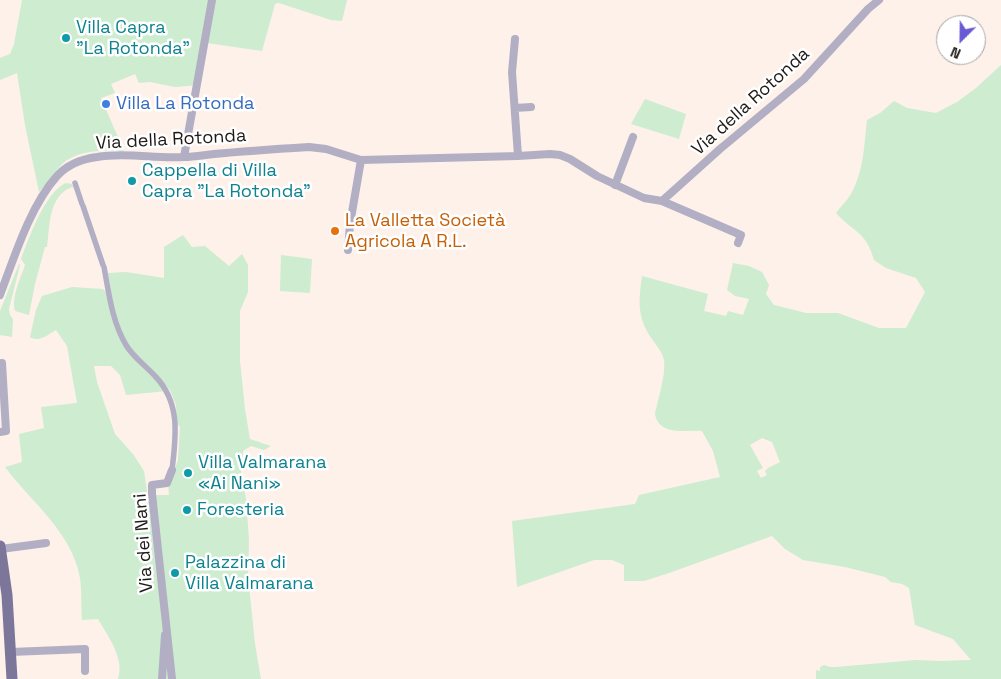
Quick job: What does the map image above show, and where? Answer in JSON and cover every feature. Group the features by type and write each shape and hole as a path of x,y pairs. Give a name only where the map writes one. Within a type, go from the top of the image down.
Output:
{"main road":[{"path":"0,548 7,595 12,679"}],"street":[{"path":"184,158 212,0"},
{"name":"Via della Rotonda","path":"662,202 720,149 804,79 878,0"},
{"path":"515,39 512,72 518,156"},
{"path":"515,108 531,107"},
{"path":"615,184 633,137"},
{"name":"Via della Rotonda","path":"0,295 38,204 58,176 68,167 80,161 98,156 119,155 198,159 309,147 361,160 550,154 570,159 597,176 644,198 662,202 741,235 738,243"},
{"path":"348,250 350,224 361,160"},
{"path":"75,183 103,266 114,319 126,346 167,391 173,405 176,442 172,470"},
{"path":"0,432 6,431 2,363"},
{"name":"Via dei Nani","path":"167,626 152,485 167,483 172,470"},
{"path":"0,548 46,543"},
{"path":"162,679 164,639 167,626"},
{"path":"167,626 172,679"},
{"path":"11,652 85,649 85,671"}],"green space":[{"path":"22,0 212,0 198,85 175,87 150,82 139,83 135,74 111,84 115,93 101,98 124,151 83,153 68,159 39,192 25,125 17,73 0,80 0,58 10,54 14,44"},
{"path":"214,0 347,0 342,21 331,20 282,4 275,4 262,51 207,43"},
{"path":"1001,65 1001,679 816,679 816,670 820,671 820,667 824,665 836,667 916,660 971,660 953,639 915,625 909,588 902,584 891,582 885,577 845,567 803,560 785,549 772,536 644,581 624,581 624,565 612,560 594,560 517,587 512,521 635,504 639,495 720,477 713,451 702,431 667,429 657,421 655,414 663,380 664,360 644,326 640,312 642,276 708,294 704,311 726,316 728,311 743,315 749,299 735,296 727,290 733,263 749,266 762,272 769,285 766,294 774,305 806,313 838,313 879,328 906,328 925,292 916,278 886,268 874,260 871,250 859,233 836,213 848,199 859,176 867,120 880,113 894,101 907,108 936,113 957,102 976,88","holes":["762,438 772,442 780,462 768,468 765,471 767,475 761,478 757,471 763,468 750,445"]},
{"path":"645,99 686,114 679,139 631,124"},
{"path":"66,183 72,184 74,189 72,187 64,191 54,204 47,247 45,247 35,284 29,315 15,311 15,294 25,265 21,259 28,240 51,196"},
{"path":"183,235 192,247 205,246 229,266 242,254 248,265 248,292 240,311 240,361 245,409 250,439 271,446 264,450 251,446 243,451 241,473 246,499 249,540 248,575 255,644 261,679 175,679 155,495 169,495 168,484 178,460 180,427 177,423 176,405 170,390 134,354 121,331 115,317 108,273 126,272 164,278 164,247"},
{"path":"281,255 312,259 310,293 280,291"},
{"path":"19,264 9,309 13,319 12,337 0,335 0,311"},
{"path":"72,287 103,289 109,295 127,346 167,391 126,395 120,375 111,366 94,366 97,382 115,434 133,454 144,471 157,559 170,679 118,679 119,664 111,640 98,619 82,620 80,578 76,561 69,546 49,518 5,467 22,462 19,434 44,428 41,407 77,403 67,346 56,330 41,338 34,339 30,337 36,310 42,296"}],"place":[{"name":"Villa Capra \"La Rotonda\"","path":"66,38"},
{"name":"Villa La Rotonda","path":"106,104"},
{"name":"Cappella di Villa Capra \"La Rotonda\"","path":"132,181"},
{"name":"La Valletta Società Agricola A R.L.","path":"335,231"},
{"name":"Villa Valmarana «Ai Nani»","path":"188,473"},
{"name":"Foresteria","path":"187,510"},
{"name":"Palazzina di Villa Valmarana","path":"175,573"}]}
